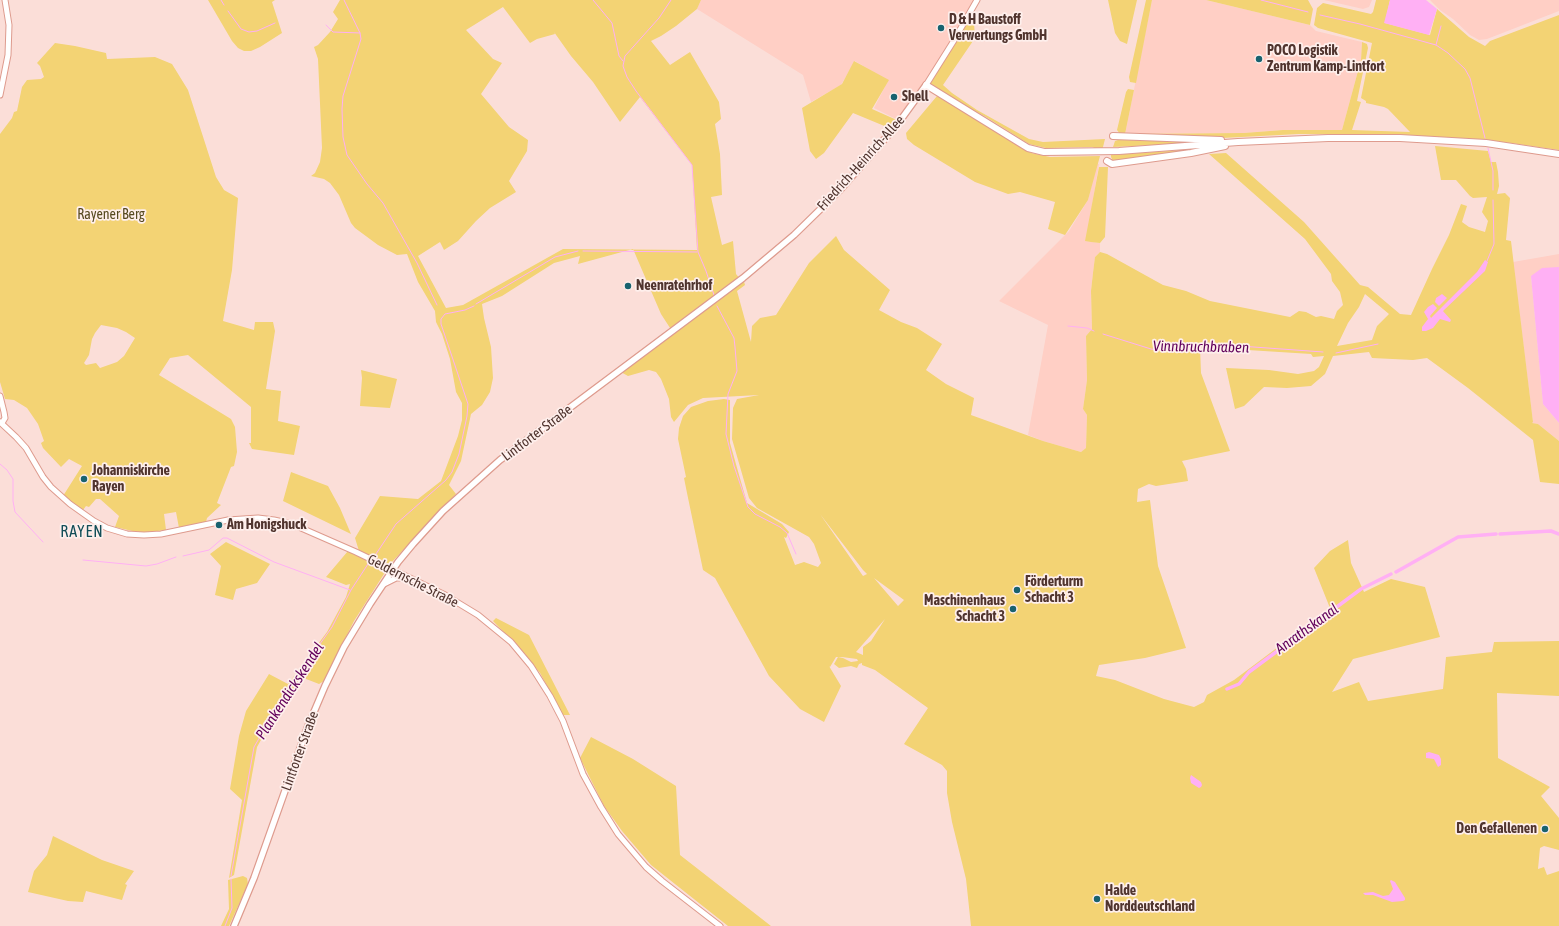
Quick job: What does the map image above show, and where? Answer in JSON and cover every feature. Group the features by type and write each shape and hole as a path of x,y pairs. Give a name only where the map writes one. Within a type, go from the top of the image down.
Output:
{"highway":[{"path":"926,85 1028,148 1044,152 1119,151 1238,142 1328,138 1400,138 1486,143 1559,154"},
{"path":"1113,136 1238,142"},
{"path":"1107,162 1112,164 1215,149 1238,142"}],"main road":[{"path":"0,95 8,55 9,25 5,0"},
{"name":"Friedrich-Heinrich-Allee","path":"712,301 770,256 840,191 897,125 926,85 977,0"},
{"name":"Lintforter Straße","path":"234,926 254,878 308,726 325,686 344,647 393,570 413,544 443,511 500,460 712,301"},
{"path":"0,396 5,418 1,423"},
{"name":"Geldernsche Straße","path":"1,423 26,448 43,477 51,487 70,504 94,521 107,528 127,534 149,535 165,534 239,519 258,518 274,520 292,524 312,533 393,570 445,595 466,607 511,642 531,666 550,696 563,721 583,774 618,834 646,867 720,926"},
{"path":"383,585 396,578 409,578"}],"shaded area":[{"path":"701,0 977,0 900,121 874,108 888,81 855,61 841,85 811,102 803,75 697,9"},
{"path":"1152,0 1206,0 1310,25 1316,31 1362,42 1361,60 1342,130 1125,134"},
{"path":"1324,0 1372,0 1369,7 1363,9"},
{"path":"1390,0 1426,0 1437,9 1429,35 1384,23"},
{"path":"1430,0 1559,0 1559,11 1487,39 1479,40 1470,35"},
{"path":"1097,164 1099,164 1086,241 1100,243 1100,252 1095,257 1091,291 1092,329 1086,336 1087,380 1083,409 1087,415 1086,448 1081,452 1028,435 1048,325 999,301 1069,231 1088,200"},
{"path":"1559,254 1559,267 1531,276 1543,404 1559,423 1559,441 1538,424 1531,423 1533,422 1513,262"},
{"path":"1485,260 1488,262 1485,271 1443,311 1451,320 1450,322 1440,319 1433,328 1422,331 1422,327 1428,319 1424,312 1428,307 1433,304 1437,308 1430,316 1431,318 1477,272"},
{"path":"1559,267 1559,423 1543,404 1531,276 1542,268"},
{"path":"1442,294 1447,298 1439,306 1435,302 1436,298"},
{"path":"1429,752 1439,755 1441,765 1438,767 1434,759 1426,758 1426,753"},
{"path":"1191,775 1201,782 1201,787 1199,788 1191,783"},
{"path":"1391,880 1395,882 1405,900 1392,902 1373,895 1365,895 1363,893 1373,892 1383,896 1389,895 1393,889"}],"green space":[{"path":"208,0 275,0 272,2 282,33 260,47 251,51 244,51 238,48 232,41"},
{"path":"340,0 701,0 697,9 676,26 651,41 670,65 690,52 719,102 721,119 715,124 720,154 722,195 711,197 722,245 733,241 736,274 741,280 743,278 745,285 737,291 751,342 752,326 760,318 776,315 809,263 836,236 844,250 890,290 879,310 901,322 917,328 942,344 926,370 946,384 974,398 971,415 1043,441 1081,452 1086,448 1087,415 1083,409 1087,380 1086,336 1092,329 1091,291 1095,257 1100,252 1107,254 1163,285 1186,291 1210,301 1290,317 1299,311 1306,312 1316,317 1321,316 1334,319 1337,311 1343,305 1340,292 1332,281 1331,274 1305,239 1209,154 1226,153 1304,222 1360,285 1368,287 1400,314 1411,315 1449,235 1461,204 1467,206 1462,222 1469,227 1485,232 1488,221 1482,212 1487,197 1473,198 1456,180 1441,180 1435,146 1488,151 1491,162 1496,162 1499,186 1497,194 1505,193 1510,198 1506,240 1511,241 1532,423 1538,424 1559,441 1559,484 1540,482 1533,440 1468,388 1427,358 1413,360 1372,358 1369,352 1333,356 1325,374 1311,386 1287,388 1264,387 1244,406 1235,409 1226,368 1269,370 1298,374 1314,371 1319,367 1324,356 1313,357 1311,354 1200,347 1201,373 1230,451 1182,461 1186,469 1188,481 1156,486 1149,484 1138,489 1137,502 1150,500 1158,566 1186,648 1145,658 1099,665 1096,676 1115,680 1164,699 1194,707 1204,702 1207,695 1234,680 1330,608 1314,568 1330,551 1348,540 1351,563 1364,592 1391,579 1425,587 1440,637 1353,659 1332,692 1359,682 1368,701 1443,689 1446,657 1492,652 1494,642 1559,641 1559,696 1497,693 1498,758 1550,787 1541,796 1559,818 1559,850 1544,846 1540,848 1538,869 1544,867 1547,875 1559,871 1559,926 971,926 966,879 952,822 947,793 947,771 942,765 904,744 928,708 875,670 862,665 862,663 859,664 857,668 851,666 839,668 834,664 838,657 836,657 830,667 829,666 841,686 824,722 800,709 769,676 715,578 703,570 684,478 686,477 678,439 679,428 683,416 691,407 708,401 724,399 730,400 730,443 747,503 782,524 789,532 786,538 784,537 795,565 804,562 818,567 821,563 814,544 809,537 757,508 749,498 732,439 733,408 737,399 759,395 703,398 688,405 674,422 671,417 669,399 661,379 656,372 649,370 628,376 619,371 672,331 661,314 633,250 697,250 692,165 640,97 620,122 593,82 571,56 554,32 555,34 537,39 530,43 503,7 466,30 493,59 502,63 481,94 509,127 528,140 527,151 509,181 516,192 490,208 458,241 444,250 440,242 418,256 446,308 463,305 563,249 631,250 578,264 580,256 554,263 502,296 482,304 491,347 493,378 490,392 482,405 471,414 461,461 449,485 456,494 391,563 354,621 324,681 319,684 301,677 265,733 257,747 234,875 229,878 242,800 230,789 239,736 246,711 269,674 288,684 327,632 346,597 350,584 346,585 326,577 348,551 359,551 355,538 380,496 418,499 441,481 458,436 462,420 462,403 456,392 450,359 442,334 436,322 435,311 418,282 407,254 397,255 378,245 355,228 351,223 339,195 330,183 324,179 311,176 315,173 320,162 322,148 318,59 314,47 318,45 330,32 338,19 333,12","holes":["1365,294 1389,314 1377,326 1372,340 1337,346 1348,323 1359,307","820,514 867,574 863,576","874,578 904,600 898,606","885,619 871,641 863,647 863,655 856,652","838,657 857,659 858,661 851,662"]},
{"path":"1108,0 1137,0 1127,44 1120,41 1115,33"},
{"path":"1146,0 1152,0 1136,83 1130,82 1129,77"},
{"path":"1206,0 1308,0 1313,9 1310,25"},
{"path":"1376,0 1390,0 1385,23 1430,35 1437,9 1469,37 1485,46 1490,41 1559,15 1559,150 1511,143 1411,135 1299,134 1222,138 1121,135 1117,130 1128,89 1134,90 1125,134 1342,130 1361,60 1362,42 1367,44 1368,48 1357,101 1361,102 1352,130 1410,132 1388,109 1366,103 1366,101 1361,98 1372,43 1318,28 1314,25 1317,8 1323,3 1371,14 1373,12"},
{"path":"973,7 975,38 943,85 977,110 1029,139 1043,142 1105,139 1102,151 1092,147 1046,148 1029,144 986,117 926,85"},
{"name":"Rayener Berg","path":"55,43 106,53 107,59 155,57 172,64 188,90 216,177 224,190 238,198 232,270 223,321 254,330 255,322 273,322 275,331 266,389 281,391 278,421 300,426 294,455 252,449 249,443 251,443 251,407 188,355 170,358 159,375 231,419 235,427 237,452 234,466 231,467 217,503 221,505 207,518 206,522 179,528 176,512 164,514 166,530 141,533 115,527 119,516 100,499 96,499 89,507 86,506 83,510 63,496 82,466 69,459 61,467 43,448 41,443 44,441 38,424 27,408 14,400 5,399 0,382 0,134 12,118 14,112 17,111 22,87 27,80 41,79 44,77 40,66 37,63","holes":["101,325 117,328 135,338 124,356 117,362 100,368 96,363 86,365 84,363 89,355 92,339"]},
{"path":"854,61 889,80 872,109 899,121 894,130 853,113 824,153 816,159 810,151 802,108 842,84"},
{"path":"937,96 1031,153 1050,157 1100,156 1088,200 1065,235 1048,229 1055,202 1020,192 1008,194 975,182 914,145 907,139 906,133"},
{"path":"1115,141 1199,141 1199,143 1113,147"},
{"path":"1197,149 1197,151 1113,161 1111,157 1111,155"},
{"path":"1099,167 1108,167 1105,237 1100,243 1085,241"},
{"path":"361,370 397,379 390,408 360,406 362,378"},
{"path":"291,472 328,486 340,508 351,534 283,501"},
{"path":"226,542 270,564 257,583 236,589 233,600 215,595 221,566 210,554"},
{"path":"496,618 529,635 570,715 563,715 540,673 523,652 493,621"},
{"path":"591,737 633,759 676,786 680,855 771,926 728,926 651,865 622,831 604,806 580,758"},
{"path":"53,836 102,860 134,871 125,884 127,885 122,900 86,891 83,902 68,901 28,892 34,871 47,855"},
{"path":"243,876 247,878 248,884 229,926 221,926 229,909 228,880"}],"waterway":[{"path":"221,0 224,5"},
{"path":"344,0 360,33 361,39 343,96 343,137 347,155 367,184 383,203 417,263 437,305"},
{"path":"593,0 612,23 619,56 623,61"},
{"path":"671,0 659,18 625,56 623,66 627,77 636,91 692,165 698,252 714,295"},
{"path":"1261,0 1308,12"},
{"path":"228,11 241,29 249,32 257,31 275,23"},
{"path":"1320,15 1360,24 1436,45 1448,53 1465,69 1470,78 1485,138"},
{"path":"326,25 333,32 360,33"},
{"path":"1436,45 1441,26"},
{"path":"1488,148 1493,171 1493,190"},
{"path":"1487,261 1494,244 1493,200"},
{"name":"Plankendickskendel","path":"476,304 555,257 578,251"},
{"name":"Plankendickskendel","path":"583,251 697,252"},
{"name":"Plankendickskendel","path":"374,557 396,524 446,480 452,472 459,454 468,404 441,324 441,319 445,314 465,310 474,306"},
{"name":"Anrathskanal","path":"717,306 734,338 735,347 737,371 728,394 726,434 734,466 748,507 755,514 780,527 787,533 796,554"},
{"name":"Vinnbruchbraben","path":"1068,326 1087,328 1094,331"},
{"name":"Vinnbruchbraben","path":"1103,334 1157,350 1212,344 1323,352"},
{"name":"Vinnbruchbraben","path":"1336,353 1378,344"},
{"path":"0,464 7,470 13,479 13,501 15,512 43,542"},
{"name":"Anrathskanal","path":"1500,534 1551,531 1559,534"},
{"name":"Anrathskanal","path":"1396,572 1458,537 1496,534"},
{"path":"183,556 209,550 223,538 227,538 274,562 350,590"},
{"path":"83,560 146,566 157,564 176,557"},
{"name":"Plankendickskendel","path":"231,876 254,747 289,687 332,627 351,590 368,564"},
{"name":"Anrathskanal","path":"1227,689 1239,684 1249,672 1361,589 1391,574"},
{"name":"Plankendickskendel","path":"225,926 232,908 231,879"}],"place":[{"name":"D & H Baustoff Verwertungs GmbH","path":"941,28"},
{"name":"POCO Logistik Zentrum Kamp-Lintfort","path":"1259,59"},
{"name":"Shell","path":"894,97"},
{"name":"Neenratehrhof","path":"628,286"},
{"name":"Johanniskirche Rayen","path":"84,479"},
{"name":"Am Honigshuck","path":"219,525"},
{"name":"Förderturm Schacht 3","path":"1017,590"},
{"name":"Maschinenhaus Schacht 3","path":"1013,609"},
{"name":"Den Gefallenen","path":"1545,829"},
{"name":"Halde Norddeutschland","path":"1097,899"}],"district":[{"name":"RAYEN","path":"82,532"}]}
